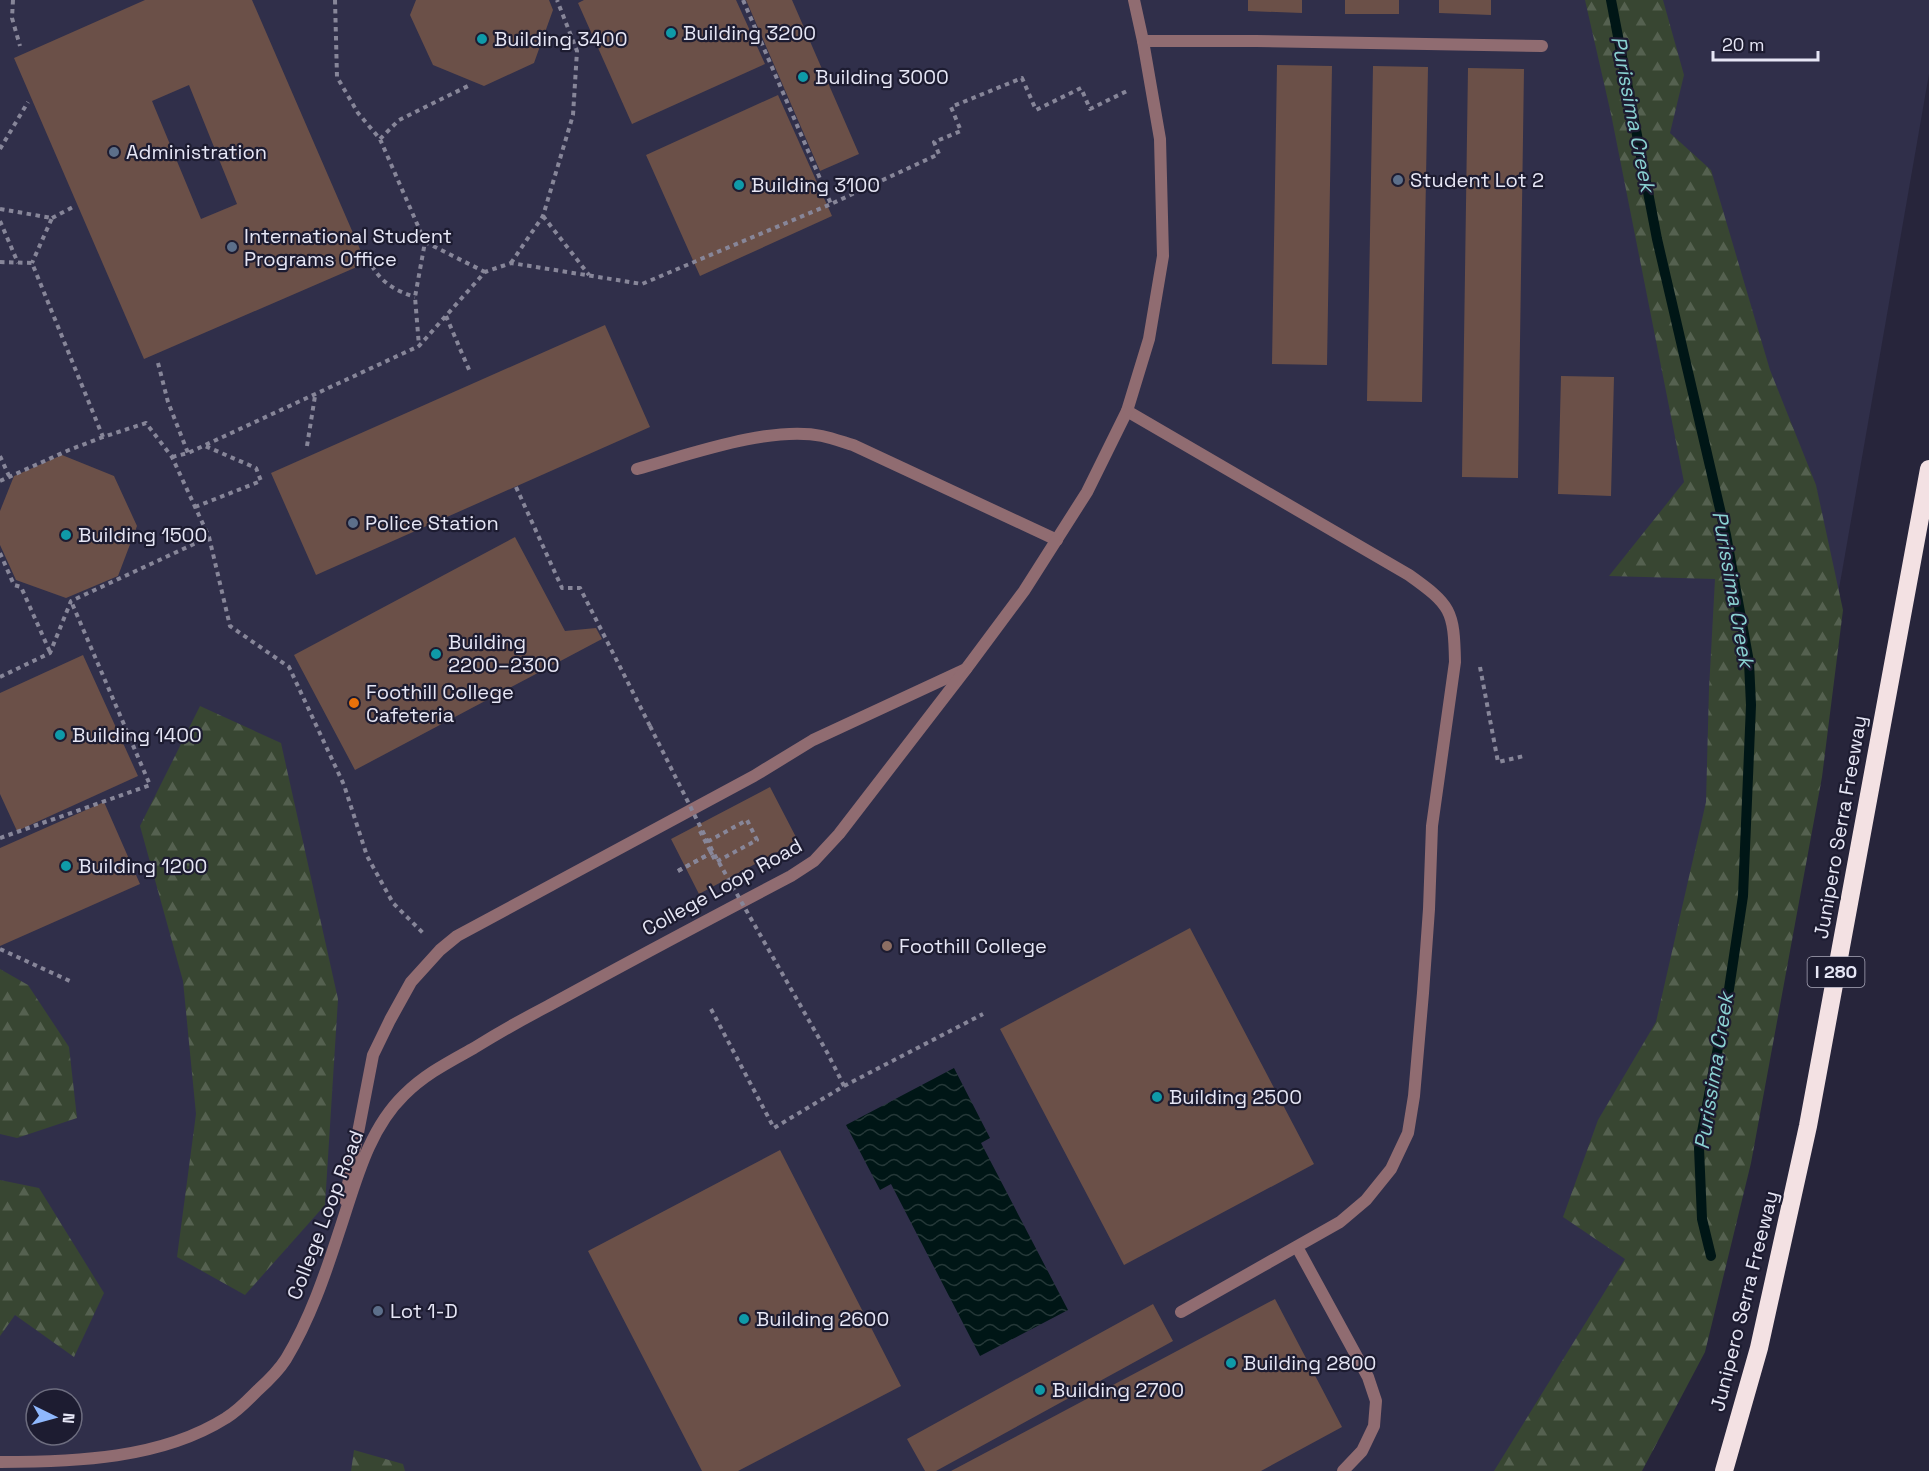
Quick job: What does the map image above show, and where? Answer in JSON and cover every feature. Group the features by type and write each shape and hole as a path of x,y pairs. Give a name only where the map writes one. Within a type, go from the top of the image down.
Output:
{"highway":[{"name":"Junipero Serra Freeway","path":"1724,1471 1759,1348 1808,1126 1929,469"}],"street":[{"name":"College Loop Road","path":"0,1462 79,1459 122,1454 163,1444 195,1433 227,1418 263,1386 285,1361 306,1322 321,1287 359,1171 375,1134 402,1097 424,1076 508,1027 791,876 814,861 838,834 966,669 1024,591 1087,492 1127,411 1149,339 1163,256 1160,139 1134,0"},
{"path":"1143,41 1301,41 1542,46"},
{"path":"1127,411 1409,575 1437,595 1450,612 1454,623 1455,662 1432,826 1424,983 1414,1096 1408,1133 1391,1169 1366,1200 1340,1222 1181,1312"},
{"path":"637,469 750,439 783,434 820,435 853,445 1057,540"},
{"path":"339,1234 373,1056 411,982 440,950 457,936 724,792 813,740 966,669"},
{"path":"1297,1247 1368,1377 1376,1401 1374,1426 1362,1450 1343,1471"}],"path":[{"path":"13,0 12,18 21,46"},
{"path":"342,0 335,1 337,77 358,113 380,139 425,242 415,297 419,346"},
{"path":"511,262 543,216 573,115 578,51 557,0"},
{"path":"743,0 831,204"},
{"path":"172,458 188,453 419,346 486,272 511,262 642,284 831,204 939,154 934,142 961,131 951,107 1022,78 1036,110 1081,88 1090,110 1132,88"},
{"path":"380,139 399,120 470,85"},
{"path":"0,149 28,102"},
{"path":"0,209 52,218 75,206"},
{"path":"543,216 589,275"},
{"path":"52,218 32,263 103,437"},
{"path":"0,221 18,262"},
{"path":"425,242 486,272"},
{"path":"0,262 32,263"},
{"path":"372,266 377,274 397,291 415,297"},
{"path":"446,316 470,372"},
{"path":"158,363 168,402 188,453"},
{"path":"307,447 315,395"},
{"path":"0,481 103,437 146,423 172,458 209,537 230,626 289,667 344,785 367,856 393,903 427,937"},
{"path":"195,507 261,480 256,468 204,445"},
{"path":"0,456 9,476"},
{"path":"516,487 562,588 580,588 712,852 844,1086"},
{"path":"0,677 51,653 71,601 209,537"},
{"path":"0,553 14,585 21,587 51,653"},
{"path":"0,830 1,837 150,785 71,601"},
{"path":"1480,663 1498,762 1524,756"},
{"path":"707,842 747,820 757,840 726,857"},
{"path":"678,871 712,852"},
{"path":"0,949 72,982"},
{"path":"711,1009 774,1128 844,1086 983,1014"}],"shaded area":[{"name":"Foothill College","path":"0,0 1929,0 1929,74 1842,572 1705,1320 1641,1471 0,1471"}],"green space":[{"path":"1585,0 1663,0 1684,75 1670,133 1711,170 1770,370 1816,485 1843,610 1822,777 1751,1163 1705,1352 1642,1471 1494,1471 1625,1259 1563,1217 1598,1120 1656,1022 1706,802 1715,579 1609,576 1684,482 1611,114"},
{"path":"200,706 281,743 338,999 325,1205 245,1295 177,1257 196,1114 183,981 140,826"},
{"path":"0,969 28,985 69,1047 77,1118 17,1138 0,1134"},
{"path":"0,1180 39,1188 104,1293 74,1357 15,1315 0,1336"},
{"path":"354,1450 403,1464 405,1471 351,1471"}],"water":[{"path":"954,1068 990,1138 981,1143 1068,1310 980,1356 891,1184 880,1190 846,1125"}],"building":[{"name":"Administration","path":"145,0 252,0 366,263 144,359 14,58","holes":["189,85 237,204 201,219 152,101"]},
{"name":"Building 3400","path":"416,0 549,0 553,10 534,63 484,86 433,65 410,15"},
{"name":"Building 3200","path":"584,0 736,0 765,64 632,124 578,3"},
{"name":"Building 3000","path":"746,0 792,0 859,154 820,171"},
{"path":"1248,0 1302,0 1302,13 1248,11"},
{"path":"1345,0 1399,0 1399,14 1345,14"},
{"path":"1439,0 1491,0 1491,15 1439,13"},
{"path":"1277,65 1332,66 1327,365 1272,364"},
{"path":"1373,66 1428,67 1422,402 1367,401"},
{"path":"1468,68 1524,69 1518,478 1462,477"},
{"name":"Building 3100","path":"778,95 832,216 700,276 646,155"},
{"path":"605,325 650,427 316,575 271,473"},
{"path":"1561,376 1614,377 1611,496 1558,494"},
{"name":"Building 1500","path":"62,455 114,476 137,526 118,576 66,598 16,580 0,545 0,511 14,476"},
{"name":"Building 2200–2300","path":"515,537 565,631 596,628 602,639 355,770 294,655"},
{"name":"Building 1400","path":"83,655 138,776 17,831 0,794 0,693"},
{"path":"770,787 798,841 699,894 671,839"},
{"name":"Building 1200","path":"104,802 140,884 0,946 0,848"},
{"name":"Building 2500","path":"1190,928 1314,1164 1124,1265 1000,1029"},
{"name":"Building 2600","path":"780,1150 901,1386 738,1471 702,1471 588,1251"},
{"name":"Building 2800","path":"1275,1299 1342,1427 1261,1471 951,1471"},
{"name":"Building 2700","path":"1153,1304 1173,1341 936,1471 925,1471 907,1439"}],"waterway":[{"name":"Purissima Creek","path":"1611,0 1657,239 1726,535 1749,662 1751,705 1743,896 1729,989 1699,1148 1702,1219 1711,1256"}],"place":[{"name":"Building 3200","path":"671,33"},
{"name":"Building 3400","path":"482,39"},
{"name":"Building 3000","path":"803,77"},
{"name":"Administration","path":"114,152"},
{"name":"Student Lot 2","path":"1398,180"},
{"name":"Building 3100","path":"739,185"},
{"name":"International Student Programs Office","path":"232,247"},
{"name":"Police Station","path":"353,523"},
{"name":"Building 1500","path":"66,535"},
{"name":"Building 2200–2300","path":"436,654"},
{"name":"Foothill College Cafeteria","path":"354,703"},
{"name":"Building 1400","path":"60,735"},
{"name":"Building 1200","path":"66,866"},
{"name":"Foothill College","path":"887,946"},
{"name":"Building 2500","path":"1157,1097"},
{"name":"Lot 1-D","path":"378,1311"},
{"name":"Building 2600","path":"744,1319"},
{"name":"Building 2800","path":"1231,1363"},
{"name":"Building 2700","path":"1040,1390"}]}
